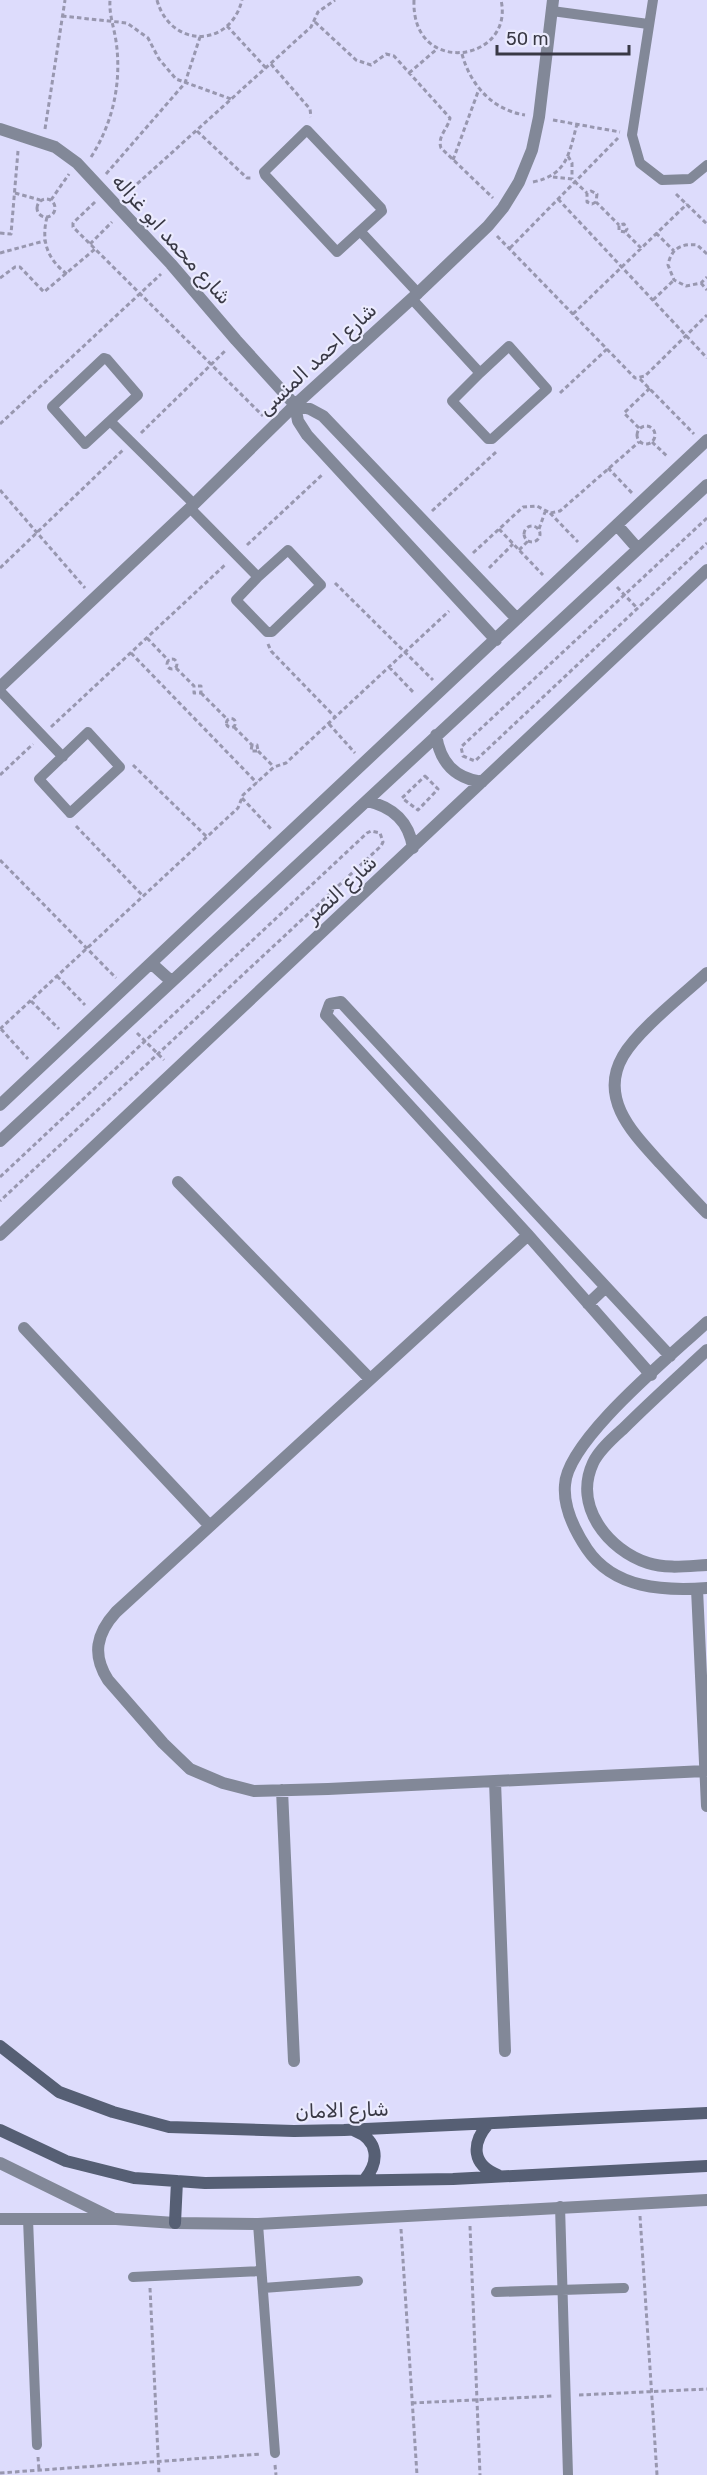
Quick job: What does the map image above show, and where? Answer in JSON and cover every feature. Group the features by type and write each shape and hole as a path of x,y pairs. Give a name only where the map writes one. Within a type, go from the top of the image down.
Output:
{"street":[{"name":"شارع احمد المنسى","path":"1,684 192,506 295,405 415,296 488,226 503,208 519,182 532,150 539,117 552,6"},
{"name":"شارع محمد ابو غزاله","path":"0,129 55,147 80,166 171,264 295,405 298,421 333,465 496,640"},
{"name":"شارع محمد ابو غزاله","path":"295,405 323,416 517,619"},
{"path":"0,1105 705,442"},
{"path":"0,1141 707,485"},
{"path":"617,525 638,549"},
{"name":"شارع النصر","path":"0,1235 707,570"},
{"path":"436,735 443,759 450,768 459,776 482,782"},
{"path":"367,801 390,809 399,816 411,837 413,848"},
{"path":"152,963 171,981"},
{"path":"707,973 636,1039 622,1057 614,1079 617,1104 628,1128 707,1213"},
{"path":"651,1375 528,1235 326,1015 330,1004 341,1002 670,1356"},
{"path":"388,1083 403,1068"},
{"path":"178,1182 370,1379"},
{"path":"528,1235 107,1622 98,1645 98,1658 108,1680 190,1769 223,1783 254,1791 705,1771"},
{"path":"588,1304 606,1287"},
{"path":"707,1322 598,1426 570,1463 565,1485 568,1510 576,1533 590,1553 608,1570 629,1582 653,1588 702,1588 707,1806"},
{"path":"24,1328 210,1526"},
{"path":"707,1350 609,1443 593,1463 587,1487 590,1509 603,1534 623,1553 649,1564 675,1567 707,1565"},
{"path":"495,1781 505,2051"},
{"path":"282,1790 294,2061"},
{"name":"شارع الامان","path":"0,2046 59,2092 112,2112 169,2127 294,2131 353,2130 707,2113"},
{"path":"488,2124 479,2135 476,2147 479,2160 488,2171 500,2175"},
{"path":"0,2130 66,2161 134,2178 177,2181 310,2183 453,2179 707,2166"},
{"path":"353,2130 365,2134 373,2144 376,2157 373,2170 365,2180"},
{"path":"0,2163 116,2219"},
{"path":"175,2223 177,2181"},
{"path":"1,2220 116,2219 175,2223 258,2224 560,2206 707,2200"}],"lane":[{"path":"653,0 632,135 640,163 662,180 690,179 707,165"},
{"path":"552,6 648,24"},
{"path":"306,131 309,131 382,209 337,252 264,174 306,131"},
{"path":"360,231 480,373"},
{"path":"509,346 547,389 489,440 452,401 480,373 509,346"},
{"path":"104,358 138,393 110,421 85,444 52,407 104,358"},
{"path":"110,421 258,577"},
{"path":"288,550 321,584 268,633 236,600 288,550"},
{"path":"1,684 63,757"},
{"path":"88,732 120,766 73,812 69,812 39,780 88,732"},
{"path":"560,2206 568,2475"},
{"path":"27,2219 37,2445"},
{"path":"258,2224 275,2454"},
{"path":"133,2277 261,2271"},
{"path":"263,2288 358,2281"},
{"path":"496,2292 624,2288"}],"path":[{"path":"43,142 65,0"},
{"path":"15,194 40,200 51,200 100,142 113,109 118,74 110,0"},
{"path":"157,0 167,23 177,30 200,37 210,36 228,26 239,10 242,0"},
{"path":"90,244 119,208 197,130 315,22 318,12 335,0"},
{"path":"414,0 414,15 418,28 426,40 437,49 462,54 476,50 488,42 497,31 502,18 501,0"},
{"path":"62,16 127,23 142,32 170,73 185,83 231,99"},
{"path":"315,22 356,60 371,65 386,54 394,56 450,118 449,125 442,135 441,148 503,208"},
{"path":"228,26 266,68"},
{"path":"200,37 185,83 73,225 273,426"},
{"path":"409,73 437,49"},
{"path":"271,63 310,109 309,131"},
{"path":"453,160 479,89"},
{"path":"550,178 561,169 568,156 577,124"},
{"path":"197,130 247,178 264,174"},
{"path":"510,249 574,180 623,133"},
{"path":"0,233 9,236 11,234 20,134"},
{"path":"568,156 572,163 574,180"},
{"path":"519,182 535,183 565,176 574,180 587,193 587,202 592,204 596,202"},
{"path":"662,180 707,224"},
{"path":"587,193 591,191 597,194 596,202"},
{"path":"558,199 707,358"},
{"path":"40,200 37,203 38,213 47,217"},
{"path":"51,200 55,210 47,217 44,241 52,260 67,274"},
{"path":"596,202 619,225 619,231 625,231 641,248"},
{"path":"573,314 687,204"},
{"path":"488,226 631,376 639,378 705,442"},
{"path":"656,233 674,251"},
{"path":"0,253 44,241"},
{"path":"707,254 706,249 697,245 680,246 674,251 668,265 674,279 687,286 701,283 707,277"},
{"path":"0,278 15,267 20,267 45,292 95,249"},
{"path":"0,424 171,264"},
{"path":"653,300 674,279"},
{"path":"701,283 707,290"},
{"path":"639,378 645,376 707,315"},
{"path":"0,568 236,340"},
{"path":"639,428 624,413 650,388"},
{"path":"647,425 654,430 655,438 652,442 643,444 639,442 636,432 639,428 647,425"},
{"path":"519,550 528,541 537,541 540,534 538,529 548,513 560,511 639,442"},
{"path":"652,442 678,467"},
{"path":"0,775 333,465"},
{"path":"608,468 641,502"},
{"path":"0,489 94,599"},
{"path":"463,562 526,506 537,506 548,513 587,552"},
{"path":"707,518 461,747 464,756 475,761 707,543"},
{"path":"528,541 525,537 526,529 535,527 538,529"},
{"path":"499,529 552,585"},
{"path":"478,578 513,544"},
{"path":"607,577 652,622"},
{"path":"321,584 331,582 339,586 443,689"},
{"path":"38,1070 0,1029 238,808 241,798 256,783 274,767 286,762 329,724 460,601"},
{"path":"268,633 267,642 271,651 335,717"},
{"path":"147,638 169,660 176,660 176,668 194,686 194,693 201,693"},
{"path":"131,652 256,783"},
{"path":"169,660 168,668 176,668"},
{"path":"389,667 426,705"},
{"path":"194,686 201,686 201,693 228,720 228,727 234,727 252,745 257,745 258,751 274,767"},
{"path":"228,720 235,720 234,727"},
{"path":"329,724 364,763"},
{"path":"120,766 130,764 139,770 207,837"},
{"path":"425,776 438,789 418,810 402,798 425,776"},
{"path":"241,798 282,840"},
{"path":"73,812 75,826 143,896"},
{"path":"0,1177 367,832 380,833 383,842 381,846 0,1201"},
{"path":"0,860 125,988"},
{"path":"57,976 96,1016"},
{"path":"31,1001 69,1040"},
{"path":"127,1023 174,1071"},
{"path":"639,2203 657,2475"},
{"path":"469,2212 480,2475"},
{"path":"400,2216 417,2475"},
{"path":"150,2276 159,2475"},
{"path":"0,2473 275,2454"}]}
